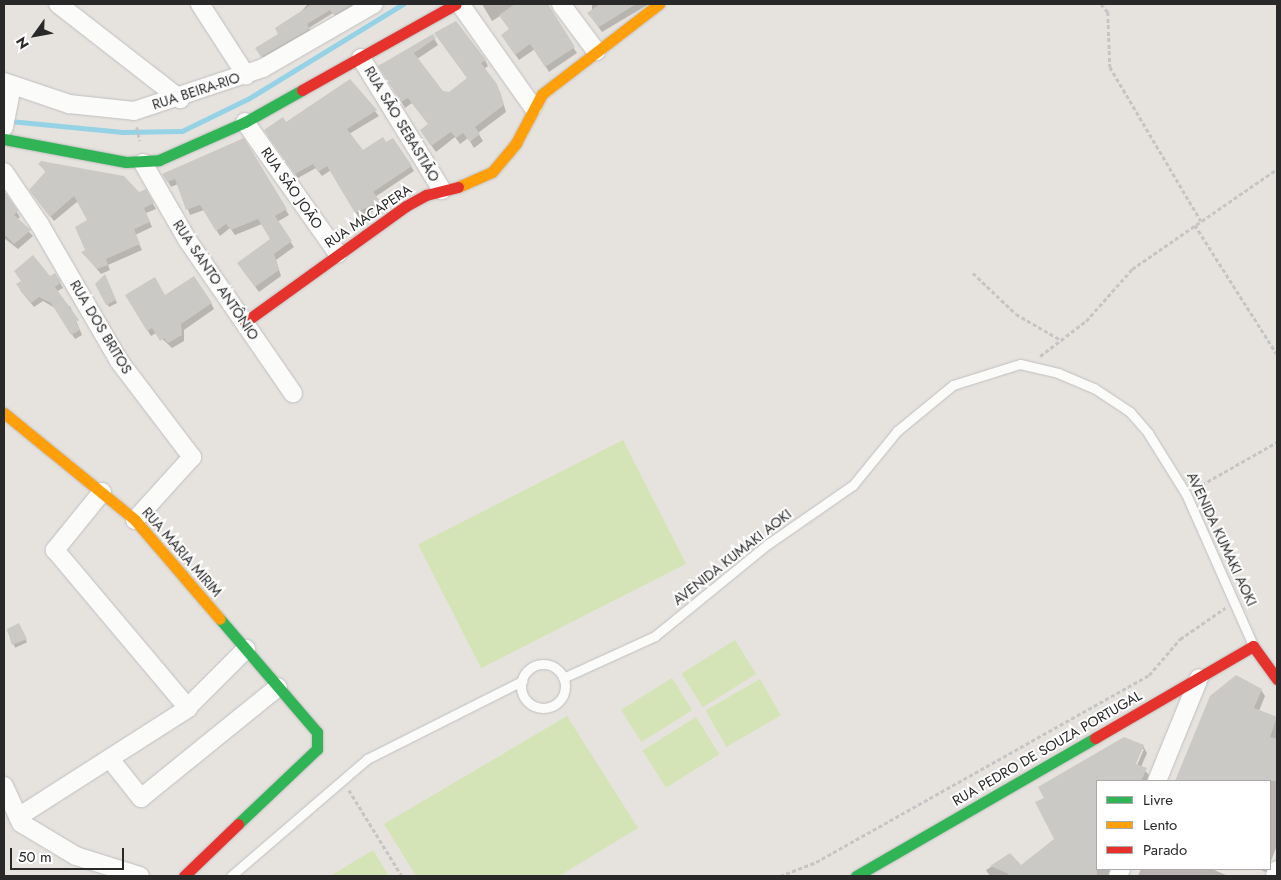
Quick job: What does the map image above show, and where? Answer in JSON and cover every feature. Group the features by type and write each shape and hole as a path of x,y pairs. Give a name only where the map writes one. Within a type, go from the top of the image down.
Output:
{"street":[{"path":"58,4 180,99"},
{"path":"200,4 246,75"},
{"name":"RUA BEIRA-RIO","path":"8,89 113,112 180,99 246,75 300,50 374,4"},
{"path":"4,139 142,156 245,122 456,4"},
{"path":"460,4 533,107"},
{"path":"561,4 596,51"},
{"name":"RUA MACAPERA","path":"245,322 406,206 442,190 471,184 492,172 516,143 533,107 542,94 659,4"},
{"name":"RUA SÃO SEBASTIÃO","path":"361,58 442,190"},
{"path":"4,127 8,89"},
{"name":"RUA SÃO JOÃO","path":"245,122 338,254"},
{"name":"RUA SANTO ANTÔNIO","path":"142,156 188,241 245,322 292,394"},
{"name":"RUA DOS BRITOS","path":"4,172 40,224 119,362 192,457 135,520"},
{"name":"RUA MARIA MIRIM","path":"4,414 135,520 317,732 317,749 184,876"},
{"path":"102,492 55,550 188,708"},
{"name":"RUA PEDRO DE SOUZA PORTUGAL","path":"856,876 1253,646"},
{"name":"AVENIDA KUMAKI AOKI","path":"1253,646 1277,679"},
{"path":"18,817 188,708 246,649"},
{"path":"1157,780 1199,678"},
{"path":"110,759 140,798 278,687"},
{"path":"4,786 18,817 76,856 140,876"},
{"path":"1275,876 1277,870"}],"lane":[{"name":"AVENIDA KUMAKI AOKI","path":"563,678 655,636 768,544 853,485 897,431 953,385 991,371 1028,366 1094,388 1130,412 1186,494 1235,601 1253,646"},
{"path":"231,876 342,778 389,746 522,681 529,670 541,664 554,668 563,678 561,698 545,708 526,700 522,681"}],"path":[{"path":"1101,4 1108,12 1110,67 1201,221"},
{"path":"137,124 142,156"},
{"path":"1028,366 1086,321 1132,268 1277,169"},
{"path":"1195,225 1277,354"},
{"path":"972,273 1016,314 1061,340"},
{"path":"1186,494 1277,442"},
{"path":"780,876 816,862 1149,675 1180,639 1235,601"},
{"path":"342,778 402,876"}],"green space":[{"path":"623,440 686,564 481,668 418,544"},
{"path":"735,640 756,674 703,707 682,673"},
{"path":"672,678 692,710 641,742 621,710"},
{"path":"760,679 781,715 726,747 705,710"},
{"path":"567,716 638,828 559,876 416,876 384,824"},
{"path":"696,717 719,754 666,788 643,750"},
{"path":"373,850 389,876 330,876"}],"building":[{"path":"312,4 353,4 334,15 330,10 307,24 310,29 261,57 255,48 278,34 275,28"},
{"path":"515,4 548,4 575,47 545,67 530,44 515,55 501,35 509,29 499,15"},
{"path":"600,4 636,4 599,27 587,13"},
{"path":"456,21 486,60 481,63 497,84 504,105 475,127 480,134 470,142 463,133 456,138 451,132 431,146 420,130 428,124 408,98 401,102 378,66 433,34 436,38 414,53 443,91 449,92 467,78 434,33"},
{"path":"350,79 377,110 347,129 363,150 383,137 386,142 393,138 412,166 373,192 381,202 355,213 327,166 318,172 313,164 295,174 264,130 283,117 286,122"},
{"path":"244,138 287,209 275,216 292,241 274,254 279,270 255,287 237,263 270,239 258,219 231,230 226,224 216,231 200,205 186,210 175,179 167,182 162,174"},
{"path":"41,161 124,176 139,192 146,189 154,203 144,208 150,222 134,229 140,244 106,259 108,265 97,269 81,252 85,250 75,227 87,220 74,196 50,217 29,190 46,171 38,164"},
{"path":"4,191 18,211 14,215 31,230 14,244 4,234"},
{"path":"33,255 50,276 55,273 61,282 55,287 79,320 76,322 80,330 71,335 51,303 39,297 31,303 16,284 21,281 14,271"},
{"path":"105,274 116,300 106,305 95,284"},
{"path":"194,276 212,303 181,324 182,335 168,343 164,338 160,341 152,328 147,331 125,295 155,277 165,295"},
{"path":"19,623 27,639 12,645 7,629"},
{"path":"1236,675 1262,689 1254,708 1277,717 1270,737 1277,739 1277,781 1175,780 1210,696"},
{"path":"1124,737 1144,745 1136,764 1147,768 1141,780 1096,780 1097,876 1006,876 1009,874 990,866 1010,853 1021,865 1054,839 1035,802 1044,798 1038,787"}],"waterway":[{"path":"10,121 122,132 182,131 248,99 403,4"}],"traffic: fast":[{"path":"4,139 126,162 159,160 245,122 302,90"},
{"path":"220,619 317,732 317,749 238,824"},
{"path":"856,876 1095,738"}],"traffic: slow":[{"path":"458,187 492,172 516,143 542,94 659,4"},
{"path":"4,413 135,520 220,619"}],"traffic: jam":[{"path":"302,90 456,4"},
{"path":"245,322 406,206 426,195 458,187"},
{"path":"1095,738 1253,646 1277,679"},
{"path":"184,876 238,824"}]}
